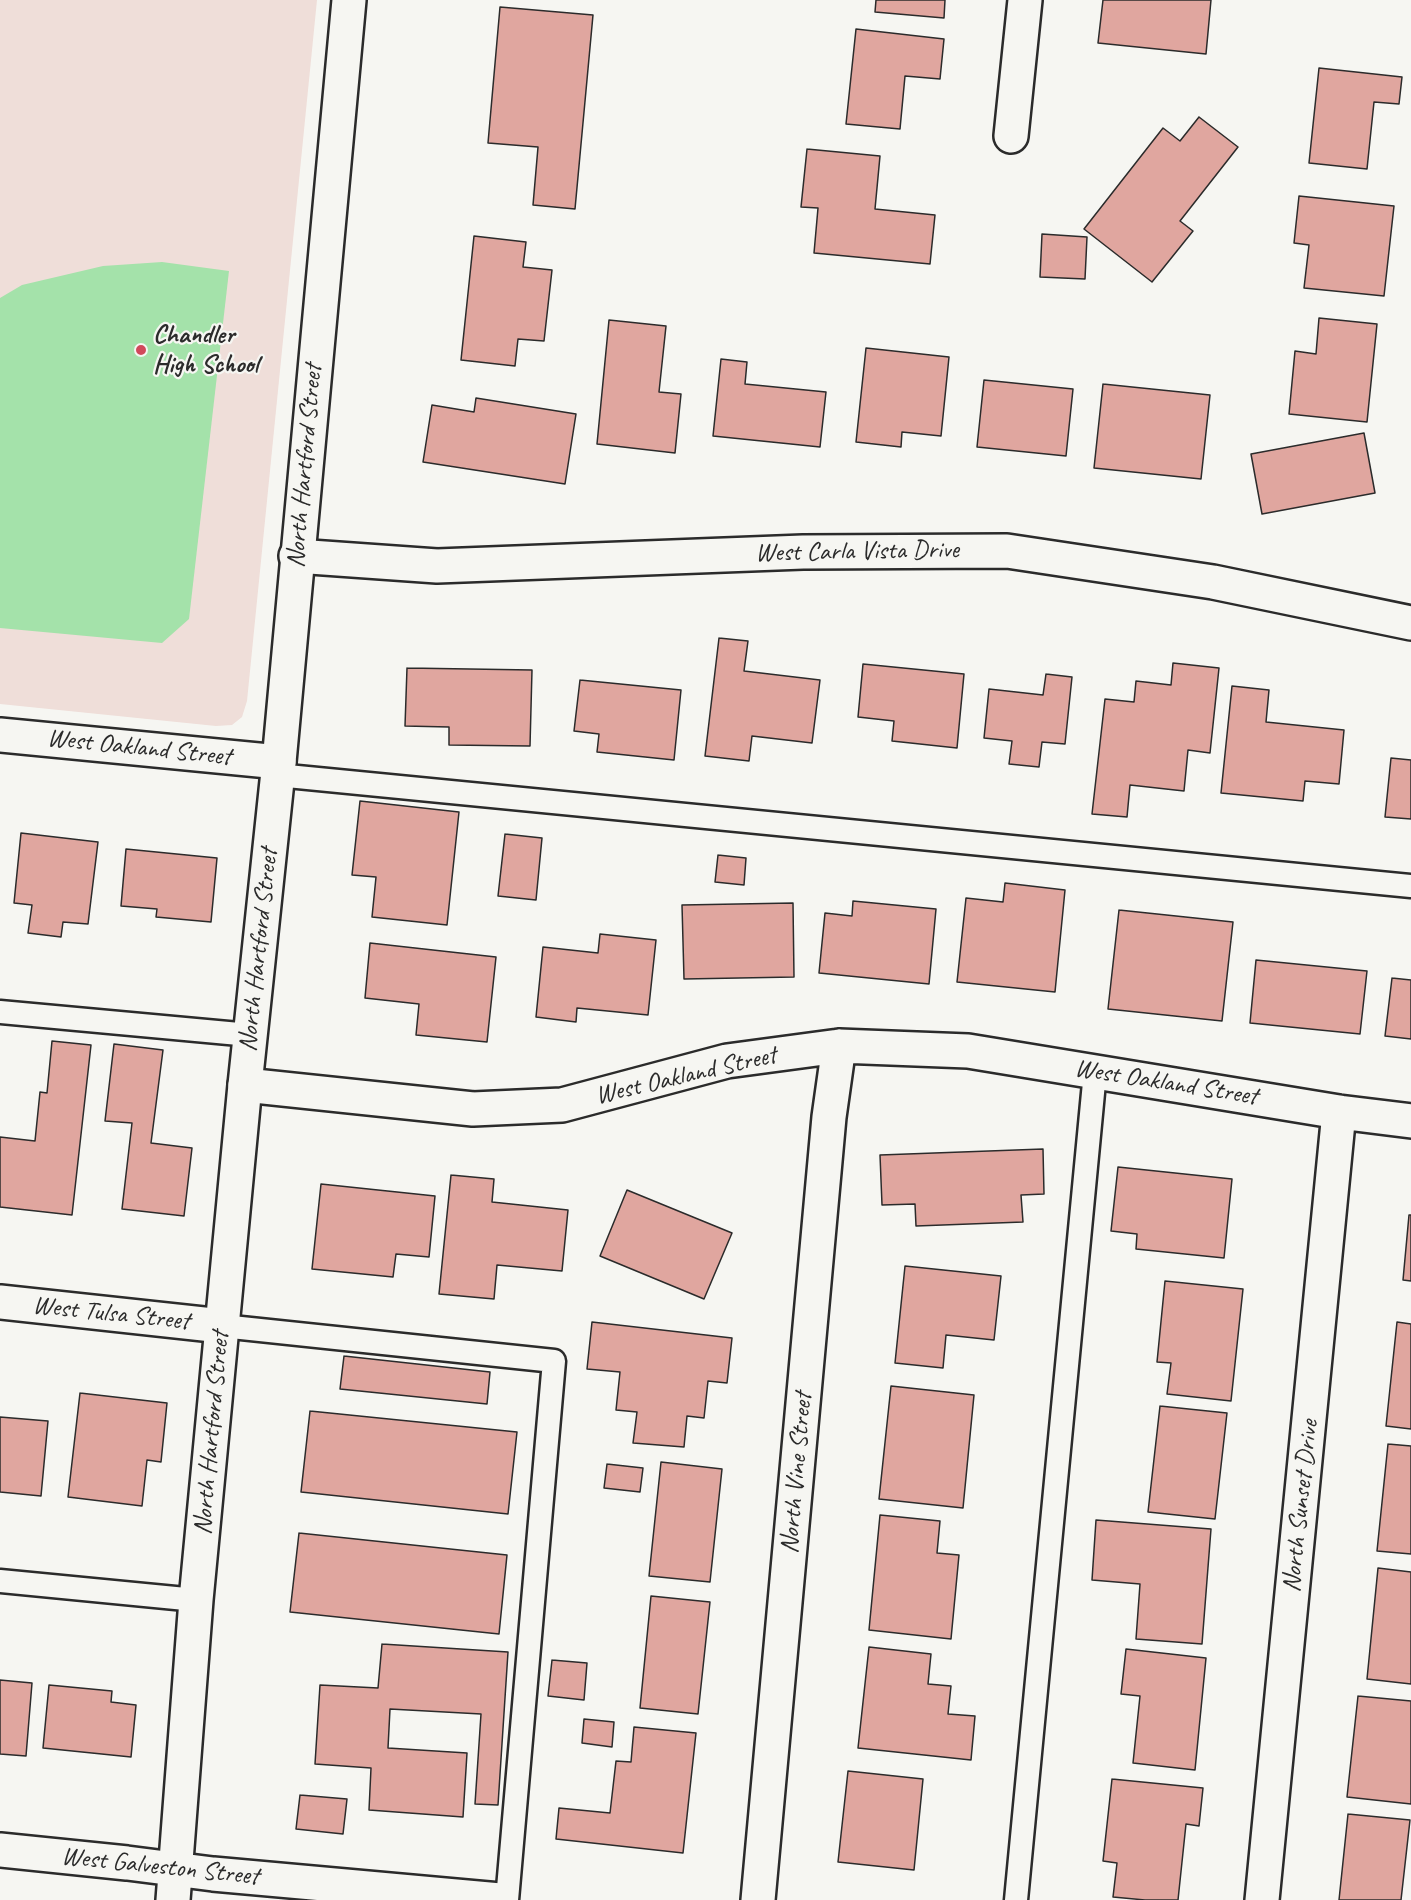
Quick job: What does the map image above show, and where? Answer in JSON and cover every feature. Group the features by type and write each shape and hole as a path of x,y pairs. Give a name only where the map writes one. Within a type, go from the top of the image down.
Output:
{"street":[{"name":"North Hartford Street","path":"175,1885 196,1600 278,768 349,0"},
{"path":"1011,136 1025,0"},
{"name":"West Carla Vista Drive","path":"296,556 437,566 802,552 1007,551 1212,582 1411,623"},
{"name":"West Oakland Street","path":"0,735 278,768"},
{"name":"West Oakland Street","path":"245,1085 473,1109 562,1105 727,1061 839,1046 968,1050 1339,1112 1411,1120"},
{"name":"North Vine Street","path":"758,1900 829,1117 839,1046"},
{"name":"North Sunset Drive","path":"1262,1900 1339,1112"},
{"name":"West Tulsa Street","path":"0,1302 222,1326"},
{"name":"West Galveston Street","path":"0,1851 175,1885 213,1874 500,1900"}],"lane":[{"path":"278,768 1411,886"},
{"path":"0,1012 250,1035"},
{"path":"1016,1900 1095,1072"},
{"path":"222,1326 554,1360 507,1900"},
{"path":"0,1581 196,1600"}],"shaded area":[{"name":"Chandler High School","path":"0,0 317,0 247,701 242,717 232,725 216,726 0,704"}],"green space":[{"path":"162,262 229,271 189,619 162,643 0,628 0,298 22,285 103,266"}],"building":[{"path":"876,0 945,0 944,18 875,12"},
{"path":"1103,0 1211,0 1206,54 1098,43"},
{"path":"500,7 593,15 575,209 533,205 538,147 488,143"},
{"path":"856,29 944,39 940,79 905,76 900,129 846,124"},
{"path":"1319,68 1402,77 1399,104 1374,102 1367,169 1309,163"},
{"path":"1199,117 1238,147 1180,221 1193,231 1152,282 1084,229 1163,128 1180,141"},
{"path":"807,149 880,156 875,209 935,215 930,264 814,253 818,208 801,207"},
{"path":"1299,196 1394,206 1384,296 1304,288 1309,245 1294,243"},
{"path":"1042,234 1087,237 1085,279 1040,277"},
{"path":"474,236 526,242 523,267 552,270 544,341 518,339 515,366 461,360"},
{"path":"1319,318 1377,324 1367,422 1289,414 1295,351 1316,354"},
{"path":"609,320 666,326 659,392 681,394 675,453 597,444"},
{"path":"866,348 949,357 941,436 902,432 901,447 856,442"},
{"path":"721,359 747,362 745,384 826,392 820,447 713,436"},
{"path":"984,380 1073,389 1066,456 977,447"},
{"path":"1103,384 1210,395 1201,479 1094,468"},
{"path":"476,398 576,414 565,484 423,462 432,405 474,412"},
{"path":"1364,433 1375,493 1262,514 1251,454"},
{"path":"719,638 748,641 744,671 820,680 812,743 752,736 749,761 705,756"},
{"path":"1173,663 1219,668 1210,753 1188,750 1184,791 1130,785 1127,817 1092,814 1105,699 1134,702 1136,681 1171,685"},
{"path":"863,664 964,674 957,748 892,741 894,721 858,717"},
{"path":"407,668 532,670 530,746 449,745 449,727 405,726"},
{"path":"1046,674 1072,677 1065,744 1042,742 1039,767 1009,764 1012,741 984,738 989,689 1043,695"},
{"path":"580,680 681,690 674,760 597,752 599,734 574,731"},
{"path":"1232,686 1269,690 1266,722 1344,730 1339,784 1305,781 1303,801 1221,793"},
{"path":"1391,758 1411,760 1411,819 1385,817"},
{"path":"360,801 459,812 447,925 372,917 376,877 352,875"},
{"path":"21,833 98,842 88,924 63,922 61,937 28,933 32,905 14,903"},
{"path":"505,834 542,838 536,900 498,896"},
{"path":"126,849 217,858 211,922 156,917 157,909 121,906"},
{"path":"718,855 746,858 744,885 715,882"},
{"path":"1005,883 1065,890 1055,992 957,982 966,898 1003,902"},
{"path":"853,901 936,909 929,984 819,973 825,913 852,916"},
{"path":"793,903 794,977 684,979 682,905"},
{"path":"1119,910 1233,922 1222,1021 1108,1009"},
{"path":"600,934 656,940 648,1015 577,1008 576,1022 536,1017 543,947 598,953"},
{"path":"370,943 496,957 487,1042 416,1035 419,1004 365,998"},
{"path":"1256,960 1367,971 1360,1034 1250,1023"},
{"path":"1392,978 1411,980 1411,1039 1385,1036"},
{"path":"52,1041 91,1045 72,1215 0,1207 0,1137 35,1141 40,1092 47,1093"},
{"path":"114,1044 163,1050 151,1143 192,1148 184,1216 122,1209 132,1123 105,1121"},
{"path":"1043,1149 1044,1194 1021,1195 1023,1222 916,1226 915,1204 882,1205 880,1155"},
{"path":"1118,1167 1232,1179 1224,1258 1136,1249 1137,1234 1111,1231"},
{"path":"451,1175 494,1179 492,1202 568,1210 562,1271 497,1265 494,1299 439,1294"},
{"path":"321,1184 435,1196 429,1257 396,1254 393,1277 312,1269"},
{"path":"627,1190 732,1233 704,1299 600,1256"},
{"path":"1409,1215 1411,1215 1411,1281 1403,1280"},
{"path":"905,1266 1001,1276 994,1340 946,1335 943,1368 895,1363"},
{"path":"1165,1281 1243,1289 1231,1401 1167,1394 1171,1363 1157,1362"},
{"path":"592,1322 732,1338 727,1383 708,1381 704,1418 687,1416 684,1447 633,1443 637,1412 616,1410 620,1372 587,1369"},
{"path":"1397,1322 1411,1324 1411,1429 1386,1426"},
{"path":"344,1356 490,1372 487,1404 340,1389"},
{"path":"891,1386 974,1395 963,1508 879,1499"},
{"path":"80,1393 167,1403 161,1462 147,1460 142,1506 68,1497"},
{"path":"1160,1406 1227,1413 1215,1519 1148,1512"},
{"path":"310,1411 517,1432 508,1514 301,1492"},
{"path":"0,1417 48,1421 41,1496 0,1492"},
{"path":"1388,1444 1411,1446 1411,1554 1377,1551"},
{"path":"661,1462 722,1469 710,1582 649,1576"},
{"path":"607,1464 643,1468 640,1492 604,1488"},
{"path":"880,1515 940,1521 937,1553 959,1555 951,1639 869,1630"},
{"path":"1096,1520 1211,1529 1202,1644 1136,1639 1140,1584 1092,1580"},
{"path":"299,1533 507,1555 499,1634 290,1612"},
{"path":"1378,1568 1411,1572 1411,1684 1367,1679"},
{"path":"651,1596 710,1602 698,1714 640,1708"},
{"path":"382,1644 508,1652 498,1805 475,1804 481,1714 390,1709 388,1748 467,1753 463,1817 369,1810 371,1768 315,1764 320,1685 378,1688"},
{"path":"869,1647 931,1654 928,1684 951,1686 948,1714 975,1716 971,1760 858,1748"},
{"path":"1126,1649 1206,1658 1195,1770 1133,1763 1140,1696 1121,1694"},
{"path":"552,1660 587,1663 584,1700 548,1696"},
{"path":"0,1680 32,1683 26,1756 0,1754"},
{"path":"49,1685 112,1691 111,1702 136,1705 131,1757 43,1748"},
{"path":"1358,1696 1411,1701 1411,1804 1347,1797"},
{"path":"584,1719 614,1722 612,1747 582,1743"},
{"path":"634,1727 696,1733 683,1853 556,1839 559,1808 610,1813 616,1761 631,1762"},
{"path":"848,1771 923,1779 914,1870 838,1862"},
{"path":"1112,1779 1203,1788 1199,1826 1186,1824 1178,1900 1113,1897 1117,1863 1103,1861"},
{"path":"300,1795 347,1799 343,1834 296,1829"},
{"path":"1348,1814 1410,1820 1401,1900 1339,1900"}],"place":[{"name":"Chandler High School","path":"141,350"}]}
